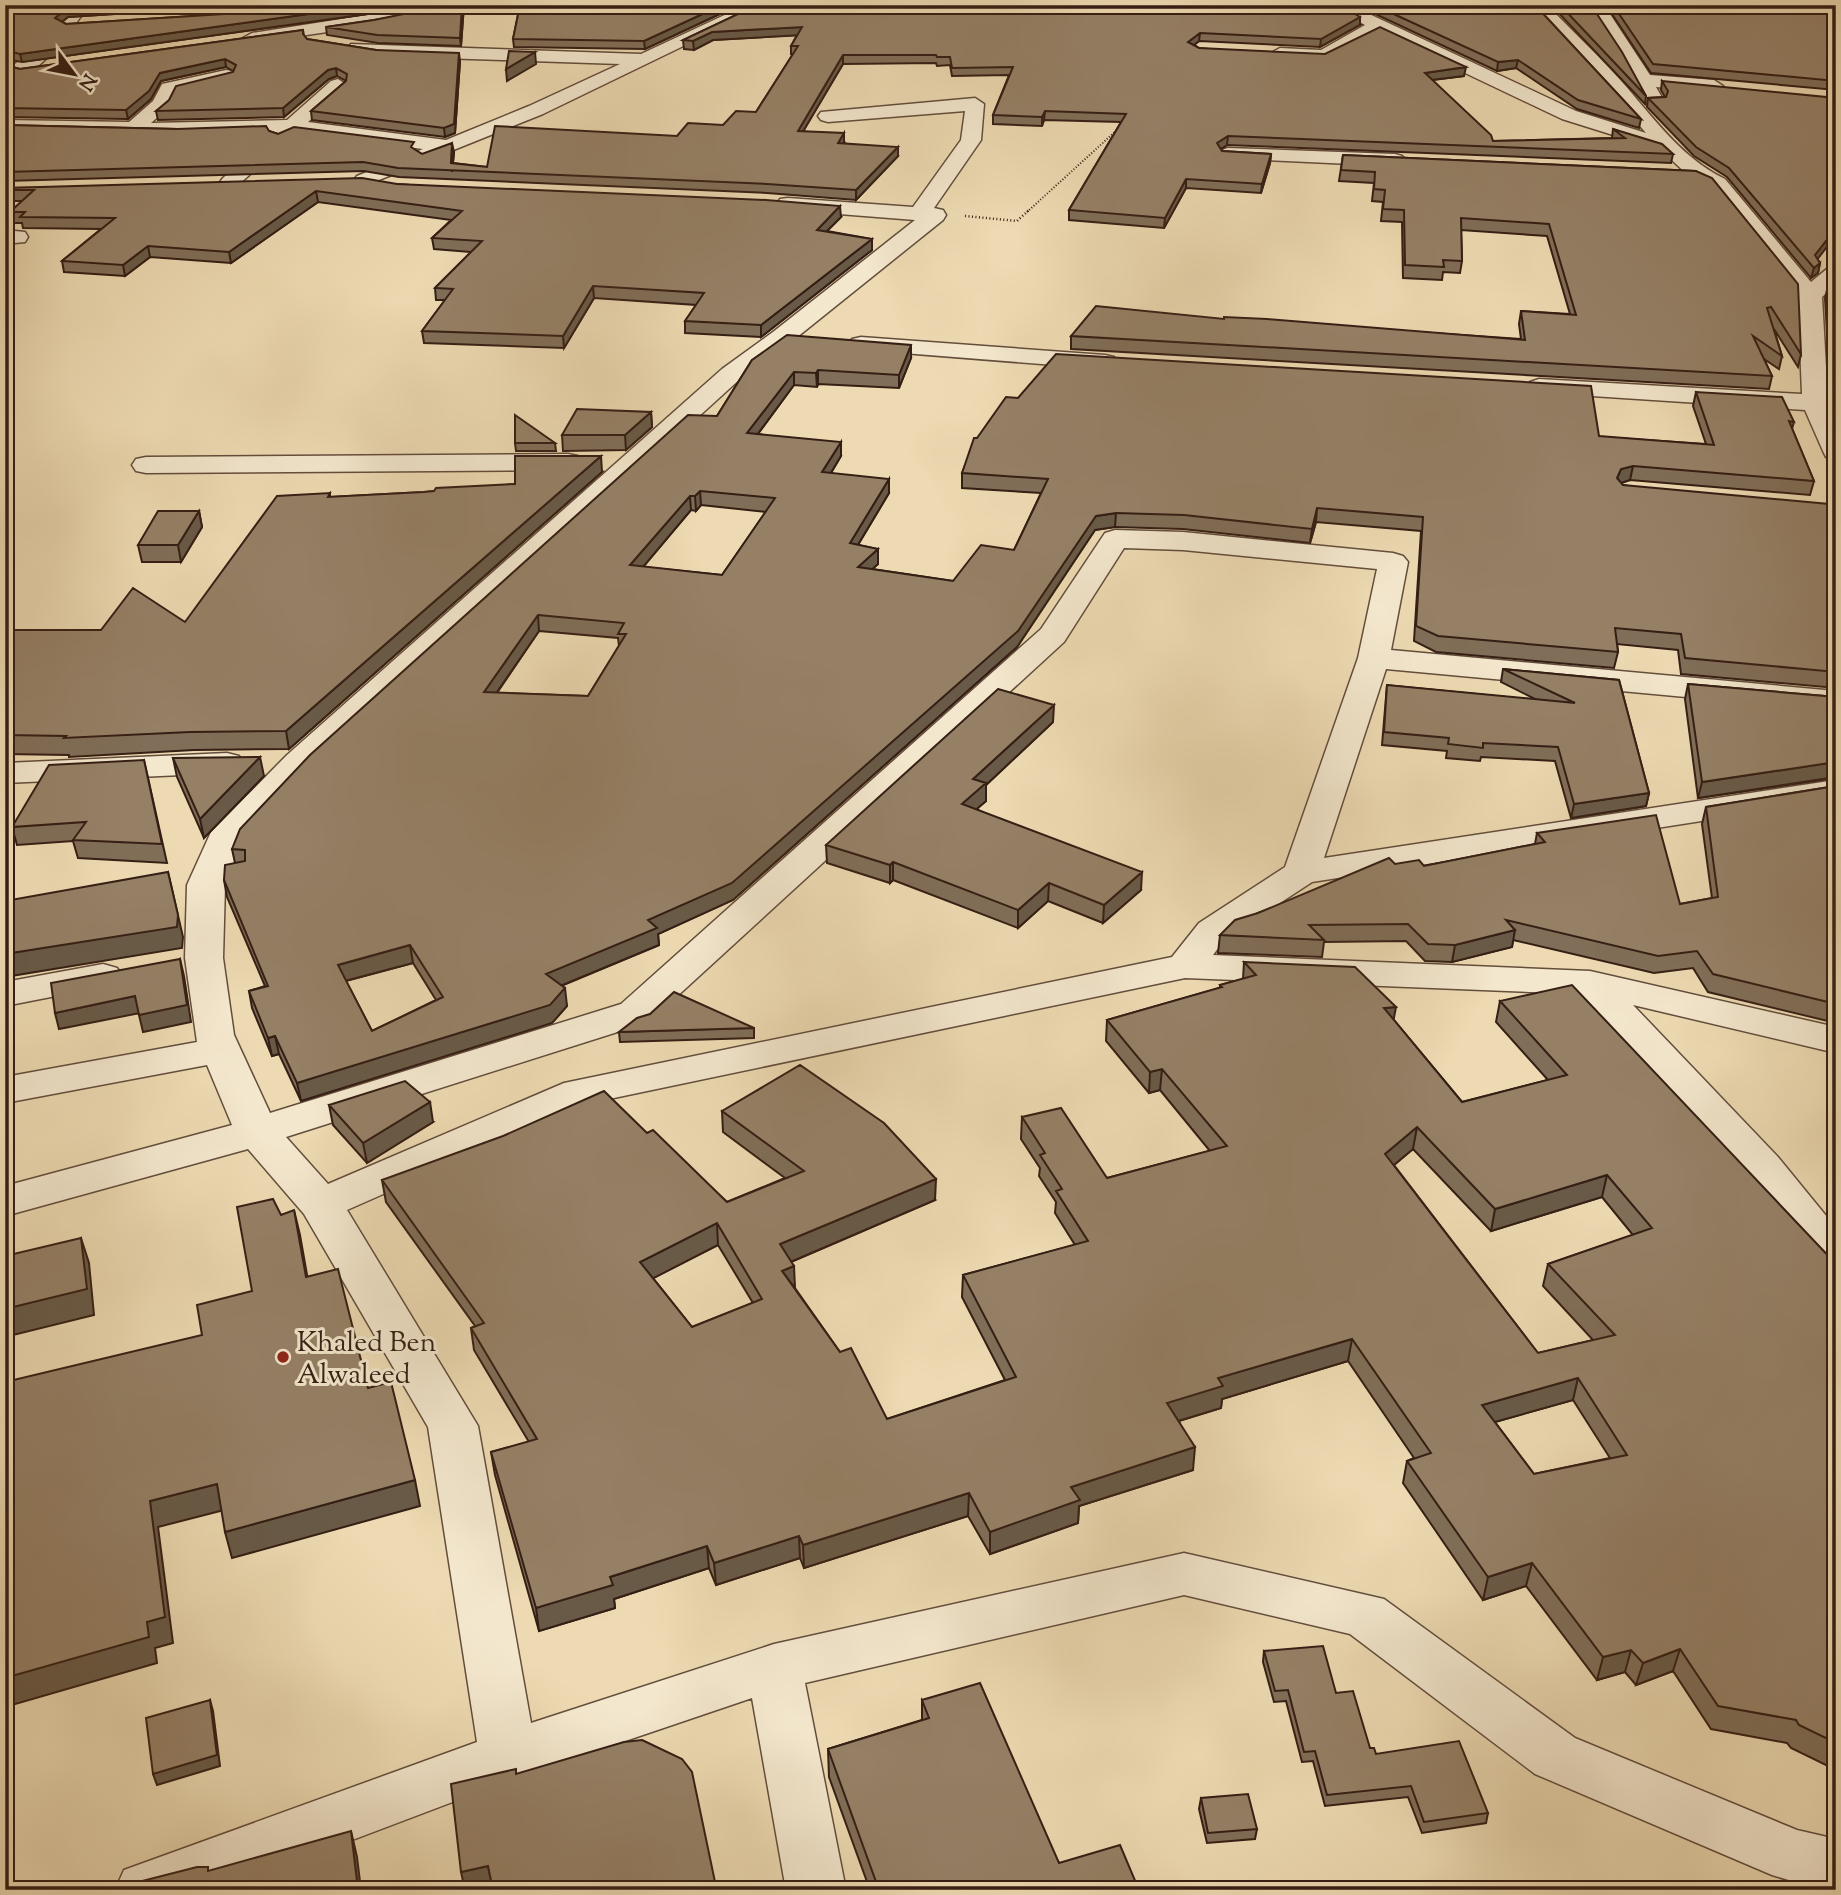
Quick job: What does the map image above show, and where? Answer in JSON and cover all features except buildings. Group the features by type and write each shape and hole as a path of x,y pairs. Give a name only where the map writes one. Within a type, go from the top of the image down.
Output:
{"street":[{"path":"5,80 14,68 68,25 81,5"},
{"path":"354,5 376,21"},
{"path":"239,39 376,21 450,5"},
{"path":"426,187 351,181 536,110 760,5"},
{"path":"1336,5 1569,115 1663,139"},
{"path":"1538,5 1698,174"},
{"path":"1595,5 1632,59 1659,109 1663,139"},
{"path":"68,25 93,23"},
{"path":"1265,52 1325,55 1378,25"},
{"path":"279,34 377,51 645,59"},
{"path":"14,68 49,66"},
{"path":"135,127 161,104 169,88 226,75"},
{"path":"1643,80 1738,89"},
{"path":"270,182 217,183 338,85"},
{"path":"508,1756 453,1426 321,1204 257,1132 214,1035 204,958 206,885 224,840 299,762 731,374 782,337 927,215 971,140 975,104 828,116"},
{"path":"5,126 289,126 448,146"},
{"path":"1228,154 1421,162"},
{"path":"1665,171 1698,174 1718,183 1811,302 1836,310"},
{"path":"753,202 927,215"},
{"path":"1836,273 1811,302 1815,403 1836,451"},
{"path":"782,337 1128,363"},
{"path":"1513,385 1815,403"},
{"path":"146,465 636,461"},
{"path":"5,1201 257,1132 635,1013 1053,635 1115,540 1183,541 1393,562 1374,658 1301,873"},
{"path":"1374,658 1836,701"},
{"path":"5,773 194,763 299,762"},
{"path":"1185,966 1212,931 1301,873 1836,790"},
{"path":"5,994 204,958"},
{"path":"321,1204 579,1092 1185,966 1590,983 1836,1040"},
{"path":"1590,983 1763,1167 1836,1260"},
{"path":"5,1090 221,1050"},
{"path":"145,1890 508,1756 774,1667 1184,1574 1365,1615 1555,1756 1809,1871"},
{"path":"774,1667 816,1890"}],"path":[{"path":"927,215 1017,221 1117,130"}],"place":[{"name":"Khaled Ben Alwaleed","path":"283,1357"}]}
